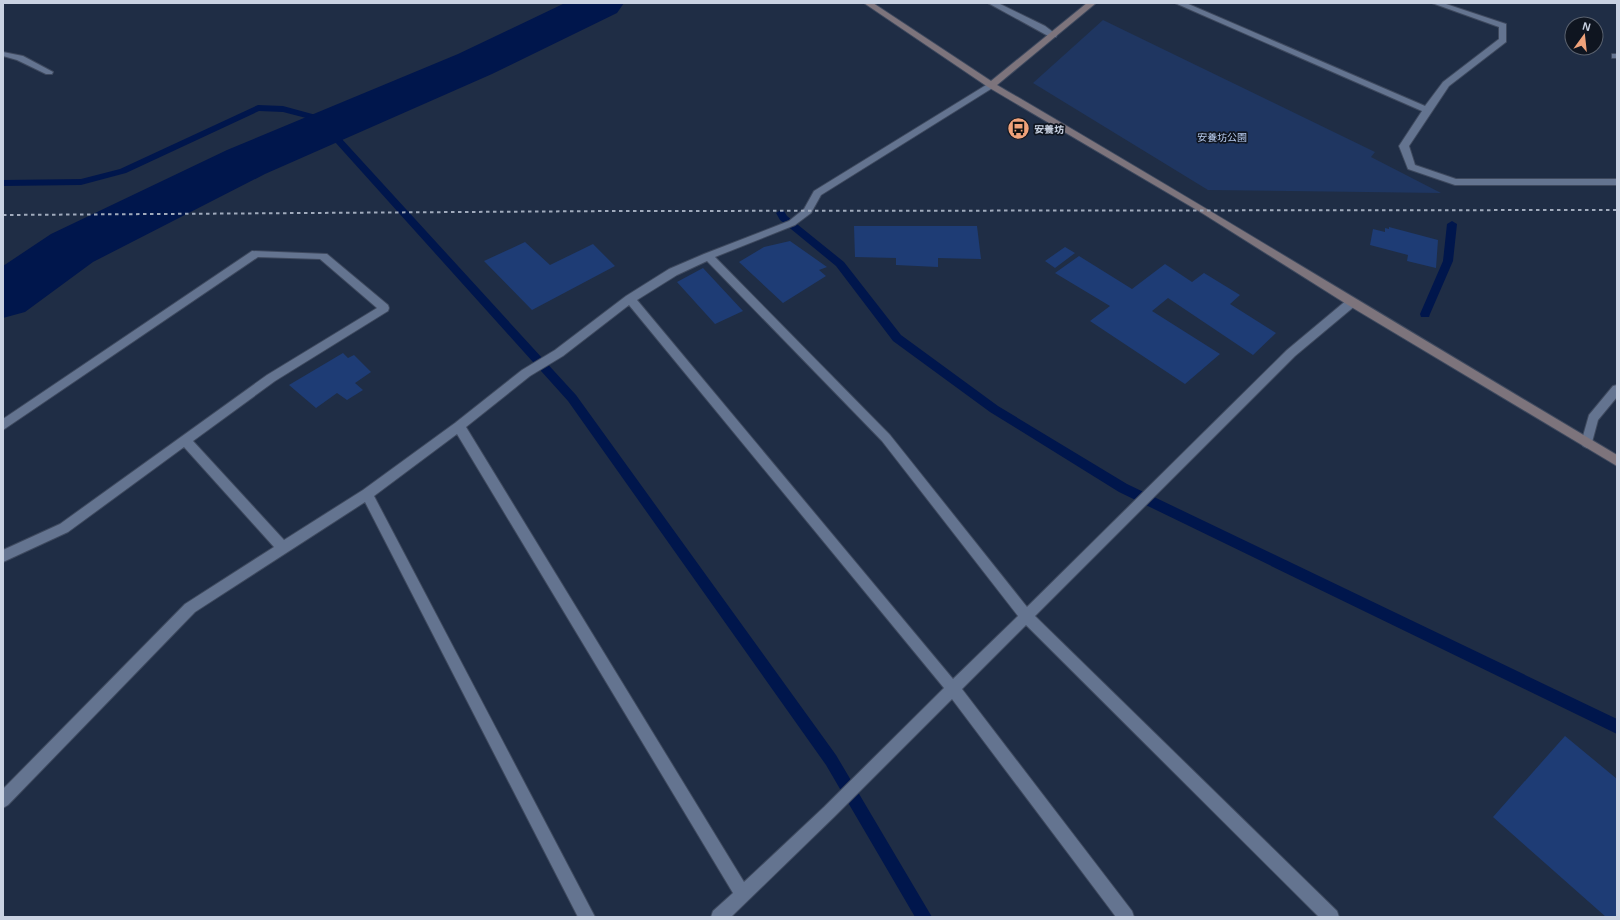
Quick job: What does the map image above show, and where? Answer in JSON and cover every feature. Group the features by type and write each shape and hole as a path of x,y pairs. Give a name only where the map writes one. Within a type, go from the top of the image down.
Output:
{"street":[{"path":"868,3 991,85 1205,211 1352,302 1617,461"},
{"path":"992,3 1053,35"},
{"path":"3,800 190,608 367,494 459,426 526,373 559,353 630,299 673,272 708,256 792,223 808,211 817,193 991,85 1092,3"},
{"path":"1179,3 1427,110"},
{"path":"1436,3 1504,26 1503,40 1446,84 1427,110 1404,146 1411,167 1455,182 1617,182"},
{"path":"3,54 20,58 49,72"},
{"path":"3,425 256,253 323,256 384,308 271,378 64,528 3,556"},
{"path":"708,256 886,438 1026,616 1332,917"},
{"path":"630,299 953,689 1126,917"},
{"path":"718,917 829,812 1292,353 1352,302"},
{"path":"1587,443 1593,418 1617,389"},
{"path":"459,426 742,893"},
{"path":"185,440 283,548"},
{"path":"367,494 587,917"}],"green space":[{"name":"安養坊公園","path":"1103,20 1375,152 1371,157 1441,193 1208,190 1033,83"}],"building":[{"path":"854,226 977,226 981,259 938,258 938,267 896,265 896,258 855,257"},
{"path":"1389,227 1438,240 1436,268 1407,261 1408,255 1370,245 1373,229 1385,232 1385,228 1389,229"},
{"path":"790,241 827,267 819,270 826,276 783,303 739,262 764,247"},
{"path":"525,242 550,265 593,244 615,266 532,310 484,261"},
{"path":"1065,247 1075,253 1055,268 1045,261"},
{"path":"1079,256 1132,289 1165,264 1192,282 1204,273 1240,295 1230,304 1276,333 1253,355 1168,298 1152,311 1220,354 1185,384 1090,321 1110,306 1055,273"},
{"path":"703,268 743,311 715,324 677,282"},
{"path":"343,353 348,358 354,355 371,372 355,383 363,390 347,400 337,393 316,408 289,385"},
{"path":"1565,736 1617,779 1617,917 1606,917 1493,817"}],"waterway":[{"path":"3,296 72,248 246,162 475,64 601,3"},
{"path":"3,183 81,182 123,171 258,108 283,109 313,117 338,140 572,398 831,760 924,917"},
{"path":"781,213 783,218 840,264 897,338 994,409 1123,488 1617,727"},
{"path":"1425,314 1448,261 1452,224"}],"railway":[{"path":"3,215 615,211 1617,210"}],"place":[{"name":"安養坊","path":"1019,129"}]}
